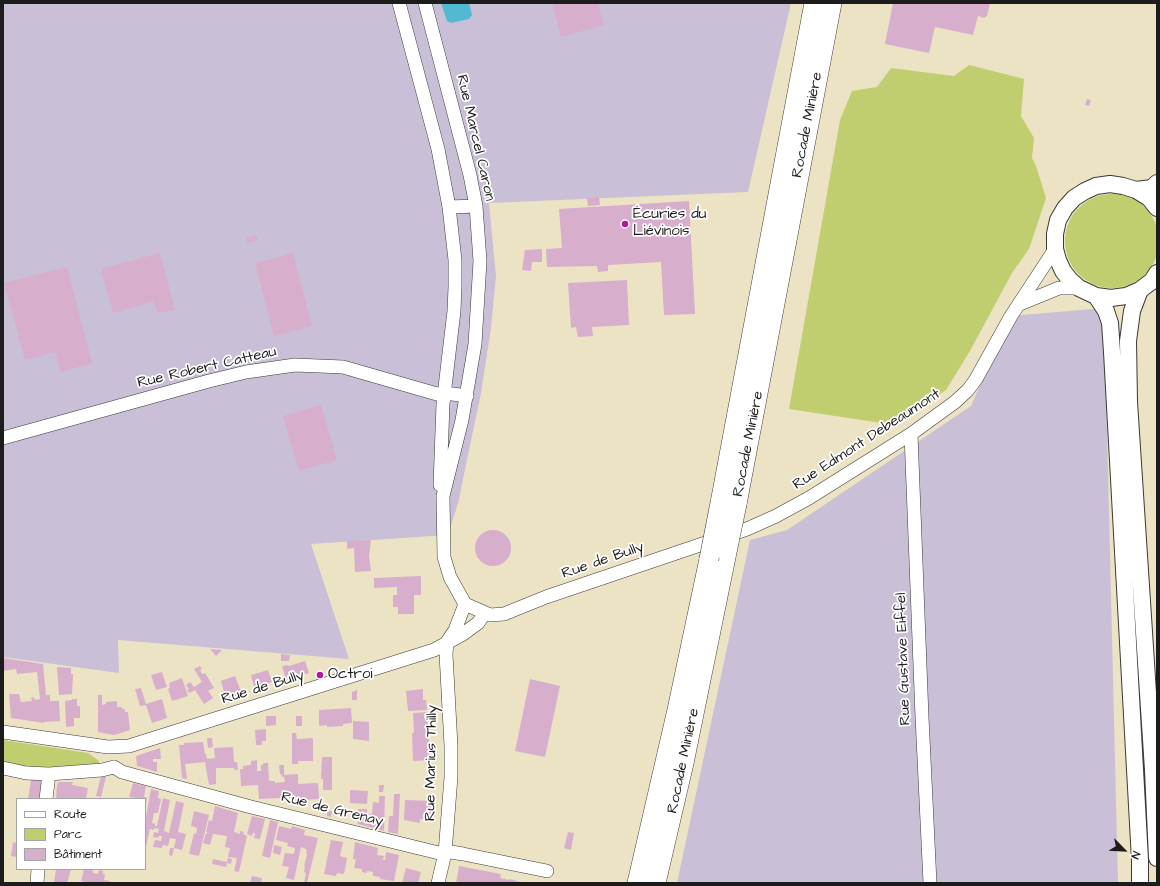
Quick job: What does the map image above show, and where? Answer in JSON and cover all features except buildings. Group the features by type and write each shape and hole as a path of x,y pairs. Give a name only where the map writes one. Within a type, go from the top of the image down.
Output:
{"highway":[{"name":"Rocade Minière","path":"656,883 684,763 727,552 729,504 814,3"},
{"name":"Rocade Minière","path":"637,883 709,559 729,504 832,3"},
{"path":"627,883 630,873 643,860"}],"main road":[{"path":"1136,190 1152,188 1157,183"},
{"path":"1157,208 1149,198 1136,190 1123,186 1110,184 1090,189 1074,198 1065,208 1058,220 1055,234 1055,249 1063,271 1079,288 1096,296 1111,298 1126,296 1140,290 1152,281 1157,274"},
{"path":"1140,290 1132,311 1128,341 1129,402 1153,770 1157,858"},
{"path":"1096,296 1106,311 1110,323 1140,883"}],"street":[{"name":"Rue Marcel Caron","path":"399,3 438,149 449,207 455,260 454,311 442,427 440,490 444,496"},
{"name":"Rue Marcel Caron","path":"425,3 467,161 476,206 480,263 475,344 466,396 444,496 444,557 450,577 465,604"},
{"path":"449,207 476,206"},
{"name":"Rue Edmont Debeaumont","path":"776,516 809,498 911,434 955,402 968,390 976,379 1011,316 1055,249"},
{"path":"1020,304 1058,288 1079,288"},
{"name":"Rue Robert Catteau","path":"3,438 209,381 246,372 295,365 342,367 436,394 445,393 466,396"},
{"name":"Rue Gustave Eiffel","path":"911,434 930,883"},
{"name":"Rue de Bully","path":"3,732 108,747 129,746 151,740 434,650 464,634 478,623 485,613 490,615 504,614 554,594 747,528 776,516"},
{"path":"447,642 455,630 465,604 485,613"},
{"name":"Rue Marius Thilly","path":"438,883 445,853 451,777 451,746 446,663 447,642"},
{"path":"3,768 26,773 49,774 102,770 114,767 108,756 108,747"},
{"name":"Rue de Grenay","path":"114,767 122,772 252,807 439,852 463,854 547,871"},
{"path":"46,798 49,774"},
{"path":"37,883 38,870"}],"shaded area":[{"path":"3,3 791,3 748,192 489,203 496,276 491,328 481,393 459,500 448,535 311,544 349,659 118,640 119,673 3,657"},
{"path":"1104,308 1118,883 677,883 750,540 787,530 971,406 1011,316"}],"green space":[{"path":"969,65 1024,79 1021,116 1034,138 1032,158 1046,198 1029,249 1012,273 970,351 946,390 895,425 789,409 840,120 852,91 877,87 891,68 954,76"},
{"path":"1112,194 1130,198 1145,208 1155,223 1159,241 1155,259 1145,274 1130,284 1112,288 1094,284 1079,274 1069,259 1065,241 1069,223 1079,208 1094,198"},
{"path":"3,740 88,753 99,761 99,767 27,771 3,765"}],"water":[{"path":"441,3 469,3 472,15 469,19 451,23 447,21"}],"place":[{"name":"Écuries du Liévinois","path":"625,224"},
{"name":"Octroi","path":"320,675"}]}
